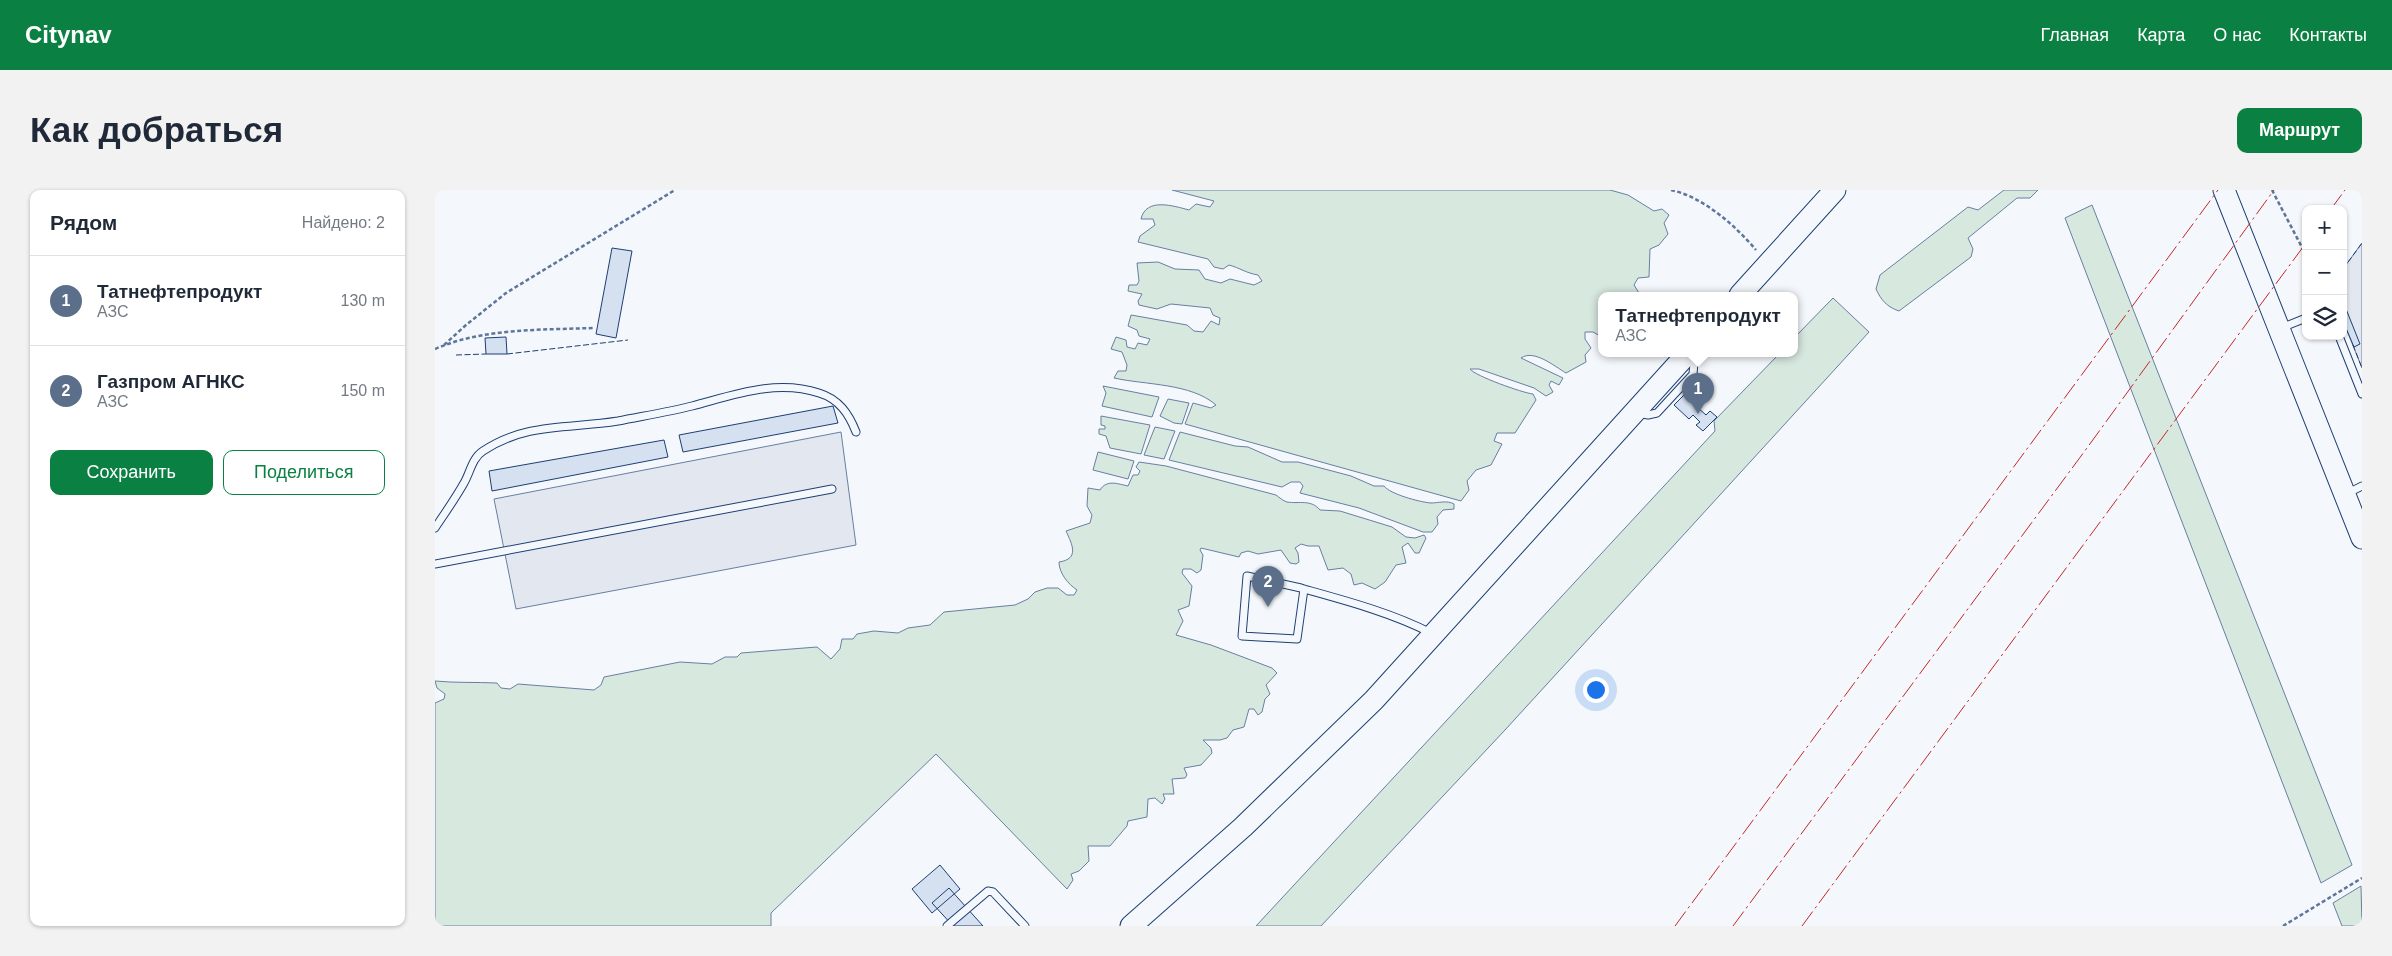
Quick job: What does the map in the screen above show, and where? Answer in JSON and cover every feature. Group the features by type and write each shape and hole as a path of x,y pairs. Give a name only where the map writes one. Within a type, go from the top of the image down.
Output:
{"main road":[{"path":"1742,292 1835,190"},
{"path":"2224,190 2280,328 2353,490 2362,538"},
{"path":"1131,926 1309,765 1373,700 1632,412 1684,357"}],"lane":[{"path":"2280,328 2302,320"},
{"path":"2341,340 2362,394"},
{"path":"435,528 463,485 480,452 496,443 535,429 618,421 665,412 747,391 780,387 819,393 831,398 843,407 857,432"},
{"path":"435,564 832,489"},
{"path":"1304,589 1297,639 1242,636 1247,576 1304,589 1413,624 1434,634"},
{"path":"947,926 988,890 993,892 1025,926"}],"path":[{"path":"444,345 466,324 506,293 675,190"},
{"path":"1671,190 1685,193 1702,203 1745,237 1768,264"},
{"path":"2272,190 2304,250"},
{"path":"435,349 455,341 480,336 593,328"},
{"path":"2283,926 2362,878"}],"shaded area":[{"path":"1172,190 1610,190 1628,195 1654,211 1662,209 1669,215 1664,223 1668,234 1659,245 1650,249 1649,277 1638,278 1634,285 1638,292 1598,292 1598,335 1593,332 1585,332 1585,339 1591,348 1585,355 1586,362 1566,373 1538,357 1526,356 1521,358 1563,378 1559,385 1551,381 1549,385 1553,392 1546,396 1534,388 1479,369 1470,369 1500,384 1533,394 1536,400 1515,433 1497,433 1494,441 1502,444 1491,465 1476,470 1467,481 1469,490 1461,501 1185,424 1193,403 1211,408 1216,405 1194,392 1114,378 1118,371 1126,371 1127,365 1122,352 1111,349 1116,337 1126,340 1127,347 1135,349 1138,343 1147,345 1150,339 1139,336 1137,330 1128,326 1131,315 1187,325 1194,331 1203,332 1211,321 1219,325 1220,318 1213,315 1210,308 1171,304 1157,309 1139,305 1138,301 1142,294 1128,291 1129,285 1137,285 1139,281 1137,263 1158,262 1175,269 1199,270 1205,279 1221,283 1230,279 1254,285 1262,281 1258,275 1233,266 1229,265 1223,269 1214,267 1208,259 1138,242 1140,236 1155,225 1153,219 1141,219 1144,212 1154,205 1169,205 1189,210 1196,204 1210,207 1214,201"},
{"path":"2004,190 2038,190 2030,198 2017,198 1968,238 1973,249 1971,257 1899,311 1885,303 1876,289 1880,275 1968,207 1978,210"},
{"path":"2092,205 2352,865 2321,883 2065,218"},
{"path":"2362,243 2362,368 2347,331 2347,264"},
{"path":"1833,298 1869,332 1505,730 1321,926 1256,926 1715,431 1714,421 1776,357 1798,357 1798,334"},
{"path":"1103,386 1159,397 1152,417 1102,406 1106,393"},
{"path":"1168,399 1189,403 1182,424 1174,423 1160,416"},
{"path":"1101,416 1150,425 1141,454 1110,448 1106,436 1099,434 1099,429 1105,429 1105,426 1101,425"},
{"path":"1155,427 1175,431 1164,459 1144,455"},
{"path":"841,432 856,545 516,609 494,499"},
{"path":"1180,432 1235,446 1248,447 1282,462 1298,462 1351,476 1374,486 1384,486 1398,495 1412,499 1431,503 1451,503 1454,504 1454,509 1443,510 1437,517 1438,524 1432,532 1423,532 1359,508 1300,493 1303,486 1300,482 1291,482 1282,487 1169,460"},
{"path":"1098,452 1134,461 1128,479 1093,470"},
{"path":"1139,462 1166,466 1276,495 1287,502 1309,503 1320,510 1340,511 1392,527 1406,537 1415,538 1424,535 1426,538 1419,553 1415,553 1408,543 1402,547 1406,563 1396,565 1385,582 1375,589 1362,583 1354,585 1351,574 1343,568 1328,570 1319,546 1301,544 1295,548 1298,553 1299,562 1296,564 1290,563 1281,550 1258,554 1248,551 1241,553 1239,557 1201,548 1200,550 1203,555 1201,570 1197,573 1191,569 1183,569 1182,573 1192,586 1189,606 1178,610 1183,621 1176,635 1211,645 1272,668 1277,673 1266,685 1270,694 1265,699 1262,712 1258,715 1254,709 1249,709 1244,727 1233,730 1227,738 1203,740 1211,748 1212,753 1201,765 1184,768 1187,775 1185,778 1172,779 1174,794 1163,794 1165,799 1162,804 1155,798 1148,799 1147,817 1128,821 1127,826 1110,846 1088,846 1089,861 1079,871 1071,874 1073,880 1067,889 936,754 771,913 771,926 435,926 435,703 444,699 445,694 437,688 435,681 497,683 501,688 510,689 518,684 594,690 601,685 604,677 680,662 712,664 725,657 737,657 741,653 817,647 831,659 840,649 842,639 853,639 857,634 874,631 898,633 908,628 930,625 944,612 1015,605 1028,599 1035,592 1047,588 1058,588 1067,595 1074,595 1077,590 1070,585 1059,566 1059,562 1070,558 1073,550 1066,531 1090,523 1092,515 1087,506 1088,488 1100,490 1109,483 1128,486 1133,475 1138,475 1140,471 1136,467"},
{"path":"2361,886 2362,926 2342,926 2333,903"}],"building":[{"path":"612,248 632,251 616,338 596,334"},
{"path":"2347,312 2360,344 2354,347 2347,330"},
{"path":"506,337 507,354 486,354 485,338"},
{"path":"1688,391 1701,403 1697,407 1706,415 1710,411 1717,417 1703,431 1696,425 1700,422 1693,415 1689,419 1674,405"},
{"path":"833,406 838,423 683,452 679,435"},
{"path":"664,440 668,457 492,491 489,471"},
{"path":"940,865 960,889 932,913 912,889"},
{"path":"949,888 983,926 953,926 932,903"}],"fence":[{"path":"2347,264 2362,243"},
{"path":"507,354 628,340"},
{"path":"2353,345 2362,368"},
{"path":"456,355 486,354"}],"power":[{"path":"1675,926 2218,190"},
{"path":"1733,926 2087,448 2274,190"},
{"path":"2334,205 2345,190"},
{"path":"1802,926 2302,248"}],"place":[{"name":"Татнефтепродукт","path":"1698,414"},
{"name":"Газпром АГНКС","path":"1268,607"}]}
